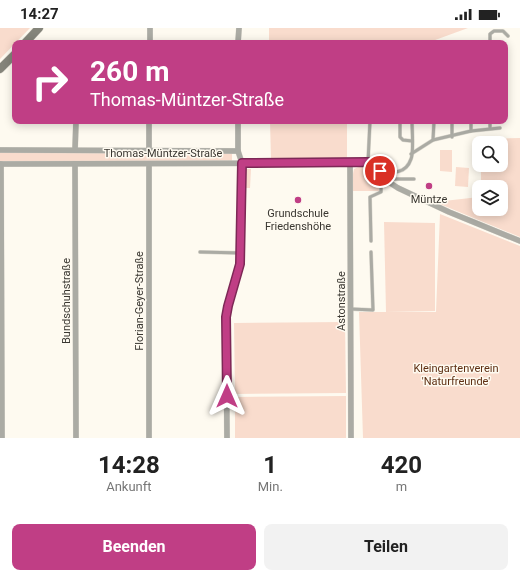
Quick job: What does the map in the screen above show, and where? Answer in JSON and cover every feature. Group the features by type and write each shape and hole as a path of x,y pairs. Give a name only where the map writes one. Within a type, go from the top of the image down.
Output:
{"main road":[{"path":"30,40 39,28"},
{"path":"0,69 12,57"}],"street":[{"path":"150,28 150,40"},
{"path":"238,40 239,28"},
{"path":"75,150 76,124"},
{"path":"149,124 149,150"},
{"path":"227,438 226,317 239,271 241,253 242,163 238,151 238,124"},
{"name":"Thomas-Müntzer-Straße","path":"0,150 238,151"},
{"path":"368,162 374,164 384,179 398,188 438,207 520,241"},
{"name":"Thomas-Müntzer-Straße","path":"1,164 368,162"},
{"name":"Astonstraße","path":"350,163 351,438"},
{"path":"1,164 2,438"},
{"name":"Bundschuhstraße","path":"75,164 76,438"},
{"name":"Florian-Geyer-Straße","path":"149,164 149,438"}],"lane":[{"path":"490,40 490,34 494,31 503,31 508,36"},
{"path":"368,162 370,124"},
{"path":"400,124 400,137 403,140 412,141"},
{"path":"378,168 388,173 397,173 405,168 411,159 412,124"},
{"path":"433,140 434,124"},
{"path":"452,124 452,137"},
{"path":"471,124 471,131"},
{"path":"411,154 433,140 452,137 471,131 500,128"},
{"path":"371,241 370,197 381,192 381,181 384,179 414,179"},
{"path":"200,252 241,253"},
{"path":"351,309 373,310 371,252"}],"green space":[{"path":"0,28 30,28 18,40 12,40 12,47 0,59"},
{"path":"269,28 468,28 435,40 269,40"},
{"path":"270,124 347,124 347,159 271,159"},
{"path":"508,138 520,138 520,237 435,202 472,198 472,216 508,216 508,180 481,180 481,172 508,172"},
{"path":"440,150 452,150 452,172 440,171"},
{"path":"0,152 232,153 232,161 0,161"},
{"path":"361,166 375,167 379,174 379,191 353,191 354,169"},
{"path":"456,167 469,168 468,187 455,186"},
{"path":"246,169 251,169 250,188 244,188 244,174"},
{"name":"Kleingartenverein 'Naturfreunde'","path":"440,214 520,246 520,438 363,438 359,312 436,312"},
{"path":"384,222 435,223 435,311 386,312"},
{"path":"345,322 346,393 235,394 234,323"},
{"path":"346,396 346,438 235,438 235,397"}],"place":[{"name":"Müntze","path":"429,186"},
{"name":"Grundschule Friedenshöhe","path":"298,200"}],"route":[{"path":"227,396 226,317 240,264 242,225 242,163 368,162 374,164 380,171"}]}
